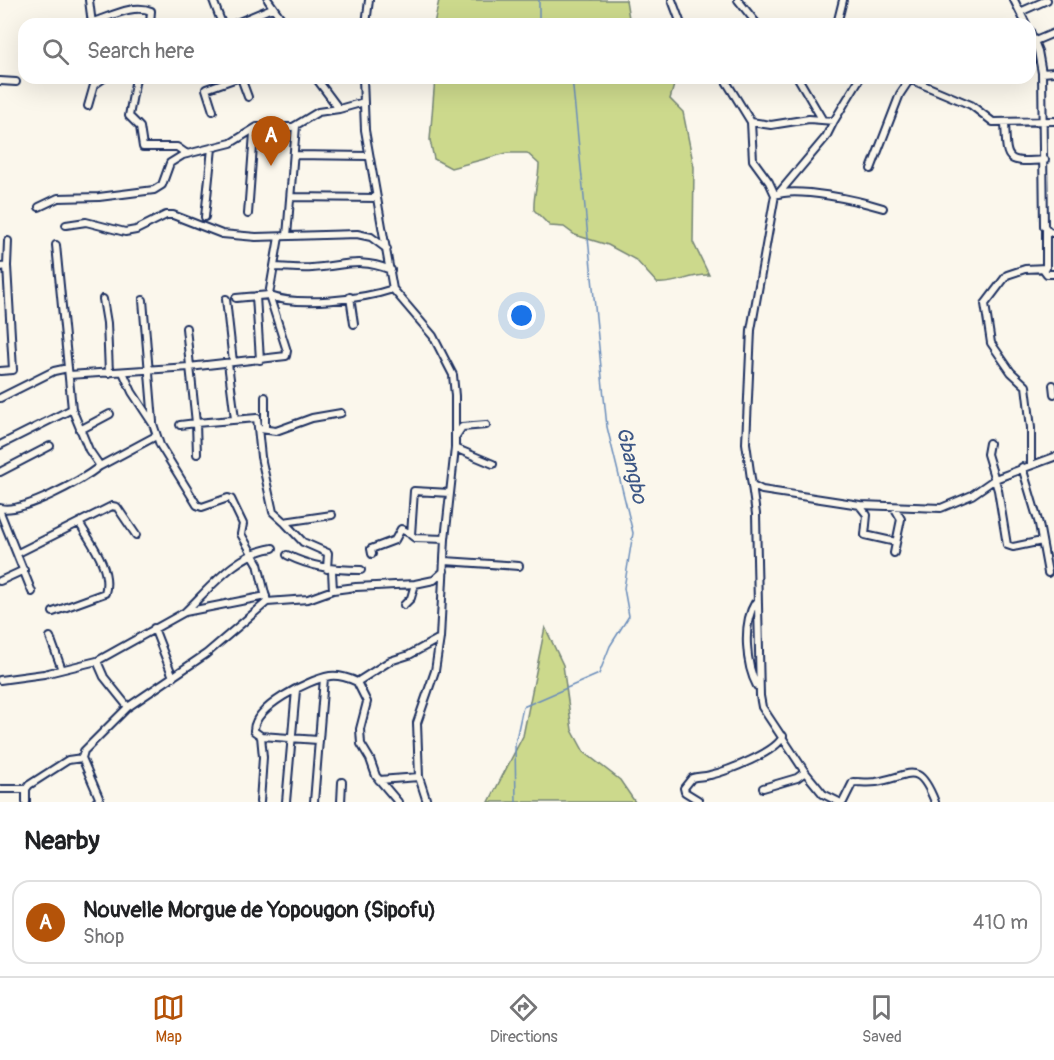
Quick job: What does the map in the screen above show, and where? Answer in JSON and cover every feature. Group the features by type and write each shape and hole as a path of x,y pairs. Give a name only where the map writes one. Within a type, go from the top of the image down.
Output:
{"street":[{"path":"89,0 90,18"},
{"path":"213,0 220,18"},
{"path":"268,0 280,18"},
{"path":"367,18 369,0"},
{"path":"672,0 679,18"},
{"path":"738,0 752,18"},
{"path":"838,18 843,0"},
{"path":"1014,0 1023,18"},
{"path":"1020,12 1047,0"},
{"path":"248,18 272,8"},
{"path":"106,18 124,11 144,9 151,11 150,18"},
{"path":"1036,41 1054,33"},
{"path":"1036,46 1042,73 1046,230 1044,270"},
{"path":"1042,73 1054,72"},
{"path":"0,81 16,82"},
{"path":"88,106 95,84"},
{"path":"135,84 129,116 140,127 143,147 177,147 187,154"},
{"path":"213,111 206,89 221,84"},
{"path":"242,84 248,98"},
{"path":"320,84 339,109"},
{"path":"363,84 369,156 393,289 433,336 448,362 453,375 457,416 445,539 440,638 435,671 417,723 419,777 427,802"},
{"path":"728,84 751,122 753,159 777,194"},
{"path":"802,84 822,119"},
{"path":"856,84 826,137 777,194 750,341 746,452 754,489 759,689 762,707 805,772 823,794 841,802 853,782 876,782 903,774 918,775 926,781 935,802"},
{"path":"871,169 905,84"},
{"path":"920,84 971,105 993,122 1054,121"},
{"path":"39,207 58,198 99,197 154,190 162,185 174,160 187,154 231,143 257,126 296,126 318,112 364,102"},
{"path":"751,122 771,125 822,119 834,121"},
{"path":"1005,123 1006,153 1009,158 1045,160"},
{"path":"248,214 254,134 257,126"},
{"path":"287,236 292,197 296,126"},
{"path":"205,217 212,148"},
{"path":"294,155 369,156"},
{"path":"1044,195 1054,193"},
{"path":"777,194 842,198 883,208"},
{"path":"292,197 377,198"},
{"path":"66,225 86,222 124,232 136,230 166,215 172,215 222,234 279,237 357,234 371,237 387,249"},
{"path":"1046,230 1054,233"},
{"path":"0,398 54,371 109,373 189,368 286,356 288,354 269,295 279,237"},
{"path":"0,371 13,370 4,266 8,241"},
{"path":"56,245 72,409 80,430 100,466"},
{"path":"274,267 311,268 359,261 372,262 390,270"},
{"path":"1031,464 1031,428 1026,386 1009,369 991,343 985,304 1007,275 1035,267 1044,270 1047,274 1054,274"},
{"path":"236,298 269,295 308,303 393,289"},
{"path":"256,296 260,360"},
{"path":"350,297 354,324"},
{"path":"103,299 107,323 109,373"},
{"path":"226,299 235,419"},
{"path":"143,300 153,424 156,436 197,505 202,507 231,499 243,524 241,534 253,552 266,599"},
{"path":"186,328 197,454"},
{"path":"123,372 132,392 153,424"},
{"path":"1053,385 1054,394"},
{"path":"265,397 261,457 273,512 291,526 303,542 328,553 333,590"},
{"path":"0,445 72,409"},
{"path":"262,429 276,431 312,417 341,413"},
{"path":"80,430 110,414"},
{"path":"457,416 469,426"},
{"path":"180,425 257,418 262,429"},
{"path":"456,436 462,427 486,424"},
{"path":"32,592 0,510 11,509 60,491 100,466 156,436"},
{"path":"988,443 987,454 995,479 1006,545 1013,547 1042,541"},
{"path":"0,472 50,446"},
{"path":"455,448 493,464"},
{"path":"754,489 860,505 946,506 972,495 995,479 1022,467 1054,457"},
{"path":"1022,467 1048,573"},
{"path":"411,535 414,491 450,494"},
{"path":"860,505 867,515 865,535 896,542"},
{"path":"18,553 115,506 136,535"},
{"path":"894,507 901,517 894,553"},
{"path":"284,522 332,514"},
{"path":"53,612 105,593 107,586 103,566 80,524"},
{"path":"372,554 371,549 395,540 401,529 415,538 445,539"},
{"path":"0,680 44,674 97,661 185,612 253,552 273,548"},
{"path":"287,555 300,563 329,570 362,570"},
{"path":"445,561 519,566"},
{"path":"0,581 24,570"},
{"path":"185,612 266,599 308,599 333,590 415,584 434,580 444,571"},
{"path":"434,580 444,592"},
{"path":"404,605 411,598 415,584"},
{"path":"100,801 82,758 84,751 128,707 173,677 266,599"},
{"path":"154,628 173,677"},
{"path":"51,637 61,668"},
{"path":"318,740 261,736 254,732 256,718 270,705 296,690 324,678 335,676 357,682 390,661 410,655 440,638"},
{"path":"97,661 104,677 128,707"},
{"path":"314,802 324,678"},
{"path":"357,682 367,702 359,736 379,780 398,802"},
{"path":"286,802 296,690"},
{"path":"260,802 263,757 261,736"},
{"path":"698,800 684,788 692,778 721,772 768,752 780,744 783,736"},
{"path":"0,789 26,789 68,760 82,758"},
{"path":"764,788 797,778 805,772"},
{"path":"379,780 419,777"},
{"path":"341,802 342,782"},
{"path":"26,789 26,802"},
{"path":"823,794 823,802"}],"green space":[{"path":"439,0 626,0 629,18 435,18"},
{"path":"435,84 674,84 670,99 683,112 694,167 693,242 709,275 657,283 636,260 608,245 575,235 564,227 550,226 534,210 539,164 527,153 507,153 451,168 434,159 430,140"},
{"path":"545,627 563,665 572,730 584,752 620,780 635,802 489,802 523,736"}],"waterway":[{"name":"Gbangbo","path":"539,0 539,18"},
{"name":"Gbangbo","path":"516,802 515,744 523,707 599,674 610,646 629,616 624,588 633,533 607,427 573,84"}],"place":[{"name":"Nouvelle Morgue de Yopougon (Sipofu)","path":"271,166"}]}
